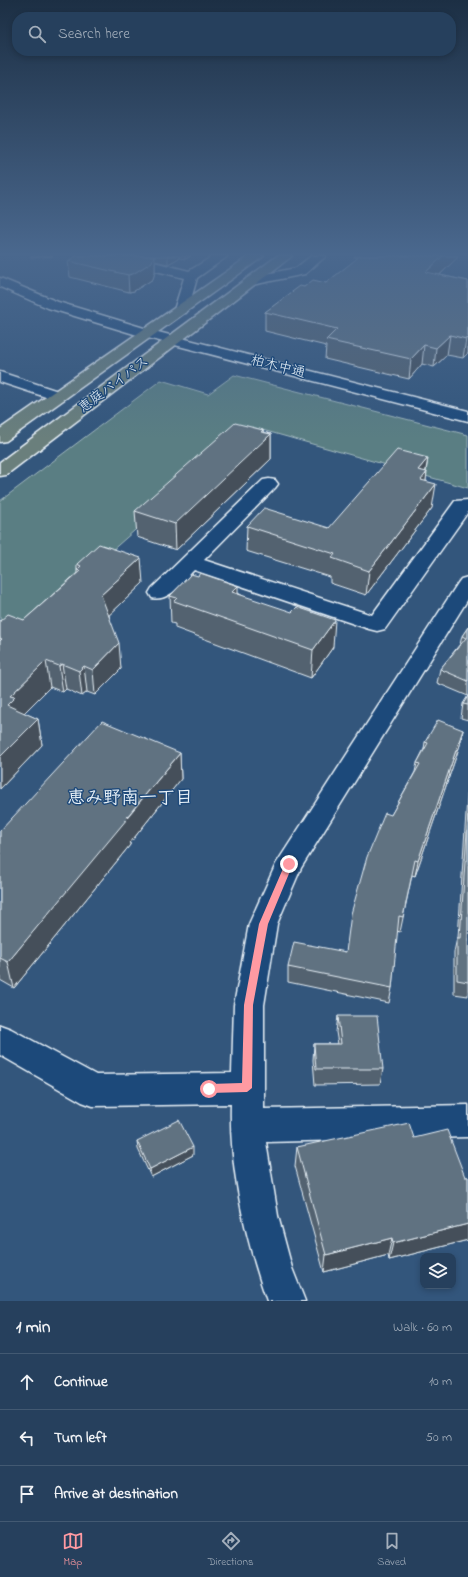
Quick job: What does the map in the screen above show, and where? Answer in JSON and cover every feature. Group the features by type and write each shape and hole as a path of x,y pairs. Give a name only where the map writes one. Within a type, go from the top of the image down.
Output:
{"highway":[{"name":"恵庭バイパス","path":"0,436 172,317"},
{"name":"恵庭バイパス","path":"0,471 204,317"}],"street":[{"name":"柏木中通","path":"92,317 149,334 468,416"},
{"path":"0,377 58,396"},
{"path":"159,593 269,484"},
{"path":"190,562 377,624 462,505 468,506"},
{"path":"286,1301 274,1268 260,1216 247,1126 249,1005 264,924 289,864 468,583"},
{"path":"0,1040 94,1091 247,1088"},
{"path":"247,1126 468,1121"}],"green space":[{"path":"234,375 468,435 468,488 252,427 0,649 0,501 161,380 208,394"}],"building":[{"path":"285,317 468,317 468,337 466,339 450,335 436,348 424,345 411,359 326,340 337,329"},
{"path":"235,423 263,430 261,432 271,434 175,524 135,511"},
{"path":"397,450 428,458 418,470 427,472 421,480 436,484 369,571 332,558 335,554 247,526 264,508 329,528"},
{"path":"99,544 141,558 101,595 119,643 93,670 84,666 79,671 62,664 59,666 46,661 10,696 15,697 7,705 38,719 0,757 0,641 2,639 0,638 0,621 8,614 24,620 80,571 77,570 81,566 77,564"},
{"path":"200,573 238,586 232,592 292,612 297,607 335,620 313,650 174,601 177,598 170,596 191,574 198,576"},
{"path":"468,627 468,681 440,669 466,638 462,636"},
{"path":"468,696 468,705 463,704"},
{"path":"438,720 463,730 418,861 415,860 403,917 399,916 392,988 288,967 294,942 346,952 351,914 367,857 385,813 391,815 420,764 417,763 428,743 425,742"},
{"path":"102,721 180,753 8,962 0,958 0,831"},
{"path":"468,816 468,982 457,980 457,938 460,938"},
{"path":"338,1016 377,1016 383,1069 316,1069 314,1044 341,1044"},
{"path":"179,1120 193,1147 150,1169 137,1141"},
{"path":"409,1123 414,1138 447,1130 465,1177 468,1177 468,1224 393,1243 392,1238 326,1255 297,1147"}],"district":[{"name":"恵み野南一丁目","path":"130,799"}],"route":[{"path":"209,1089 247,1088 249,1005 264,924 289,864"}]}
